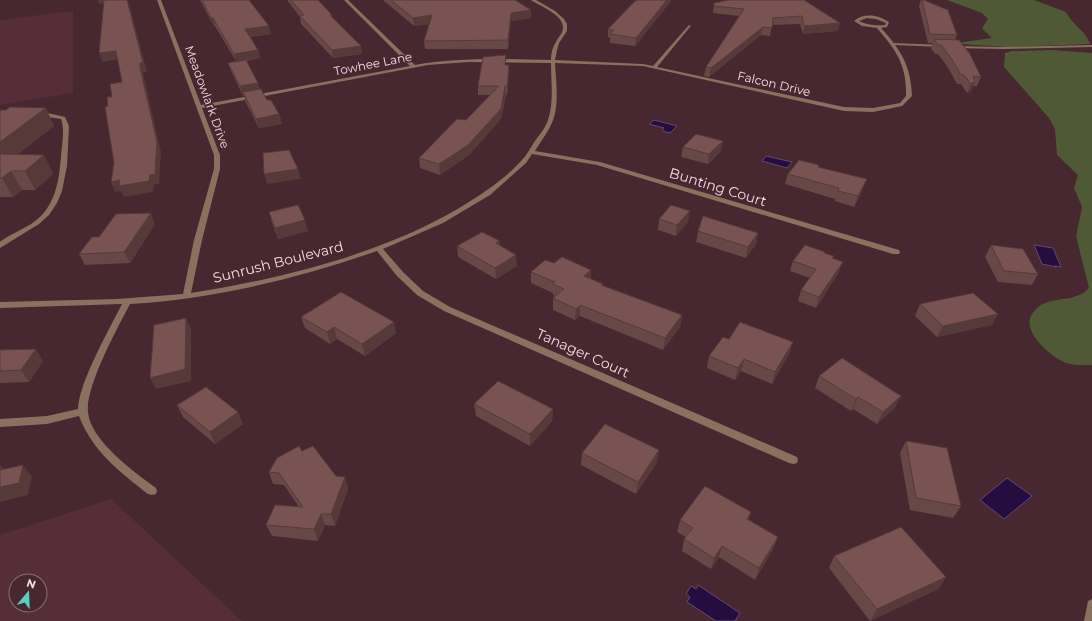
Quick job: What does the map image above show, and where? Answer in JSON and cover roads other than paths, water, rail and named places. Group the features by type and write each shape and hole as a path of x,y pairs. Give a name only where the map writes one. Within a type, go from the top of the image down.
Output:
{"street":[{"name":"Meadowlark Drive","path":"159,0 217,155 217,169 198,240 186,296"},
{"path":"346,0 414,67"},
{"name":"Sunrush Boulevard","path":"0,305 186,296 242,287 305,272 378,248 426,229 466,207 505,179 532,152 543,136 552,116 554,103 553,63 556,45 565,28 565,23 556,14 534,0"},
{"path":"871,17 881,19 888,23 886,26 878,27 863,25 856,21 859,18 871,17"},
{"path":"654,67 689,26"},
{"name":"Falcon Drive","path":"553,63 654,67 829,106 860,110 879,110 902,104 909,96 906,68 894,44 878,27"},
{"path":"894,44 1001,48 1092,46"},
{"name":"Towhee Lane","path":"199,107 454,61 533,61 553,63"},
{"path":"0,246 36,223 47,214 60,192 66,126 63,118 48,115 34,117"},
{"name":"Bunting Court","path":"532,152 598,163 896,252"},
{"name":"Tanager Court","path":"378,248 400,274 420,293 447,309 793,460"},
{"path":"127,300 85,392 82,412 95,437 118,465 152,491"},
{"path":"0,423 46,420 82,412"},
{"path":"1090,621 1092,605"}]}
